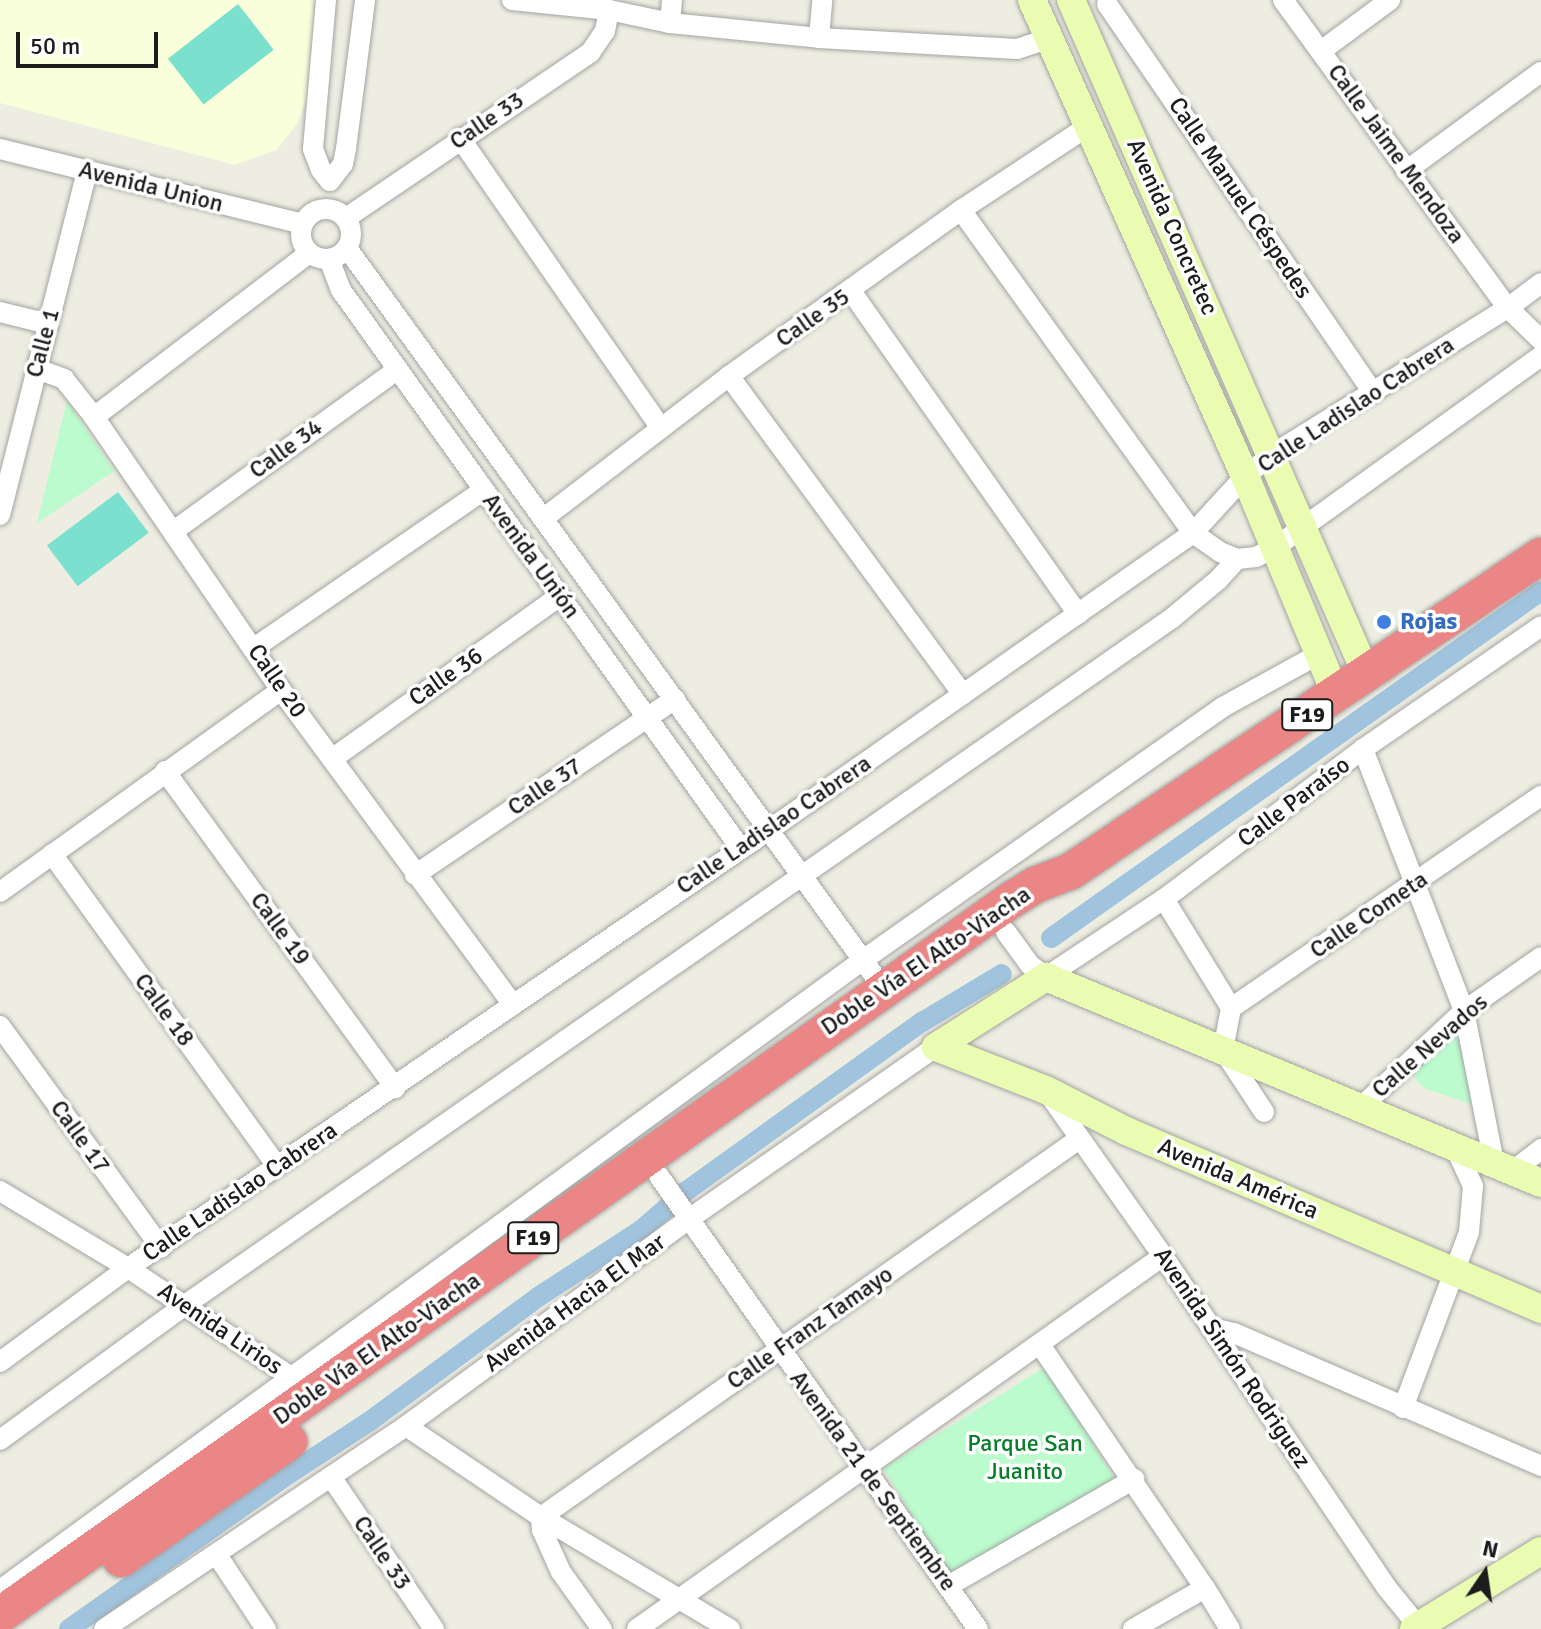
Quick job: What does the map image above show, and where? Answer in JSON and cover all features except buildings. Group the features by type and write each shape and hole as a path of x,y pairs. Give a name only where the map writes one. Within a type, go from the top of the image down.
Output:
{"highway":[{"name":"F19","path":"1071,871 1541,556"},
{"name":"Doble Vía El Alto-Viacha","path":"0,1615 305,1386 873,974 1035,885 1071,871"},
{"name":"Doble Vía El Alto-Viacha","path":"19,1629 183,1518 1011,939 1071,871"}],"street":[{"path":"94,417 328,253 351,233 337,213 330,181 321,170 313,149 326,0"},
{"path":"330,181 343,164 346,149 365,0"},
{"path":"523,0 609,10 670,23 819,38 1017,49 1047,39"},
{"path":"670,23 672,0"},
{"path":"819,38 822,0"},
{"path":"1032,0 1245,476 1336,695"},
{"name":"Calle Jaime Mendoza","path":"1283,0 1508,308 1541,340"},
{"path":"1321,51 1390,0"},
{"path":"1074,7 1110,2"},
{"name":"Calle Manuel Céspedes","path":"1110,2 1373,393"},
{"name":"Avenida Concretec","path":"1074,7 1273,454 1302,529 1366,673"},
{"name":"Calle 33","path":"337,213 590,53 605,31 609,10"},
{"path":"1406,171 1541,72"},
{"name":"Calle 35","path":"544,518 729,376 961,210 1087,127"},
{"path":"460,138 660,427"},
{"name":"Avenida Union","path":"0,149 302,224"},
{"name":"Calle 1","path":"0,515 6,458 37,369 87,171"},
{"path":"961,210 1193,533 1220,552 1237,559 1256,557 1274,548 1541,356"},
{"path":"337,213 312,212 302,224 301,240 328,253 544,518 873,974 1223,707 1321,653"},
{"name":"Avenida Unión","path":"328,253 341,290 741,849"},
{"name":"Calle Ladislao Cabrera","path":"0,1362 128,1268 769,830 1193,533 1245,476 1273,454 1508,308 1541,283"},
{"path":"851,291 1078,614"},
{"path":"0,312 49,324"},
{"name":"Calle 20","path":"37,369 64,379 94,417 175,530 281,690 512,1003"},
{"name":"Calle 34","path":"175,530 398,369"},
{"path":"729,376 963,694"},
{"path":"254,648 484,490"},
{"path":"0,1440 185,1305 1171,619 1218,580 1237,559"},
{"name":"Calle 36","path":"332,759 560,596"},
{"name":"Calle Paraíso","path":"1038,971 1164,899 1363,749 1541,626"},
{"path":"0,892 281,690"},
{"name":"Calle 37","path":"415,875 675,699"},
{"path":"1363,749 1464,1011 1504,1167"},
{"name":"Calle 19","path":"165,771 395,1088"},
{"name":"Calle Cometa","path":"1231,1008 1541,796"},
{"name":"Calle 18","path":"52,854 277,1166"},
{"path":"1164,899 1231,1008 1223,1050 1264,1112"},
{"path":"1011,939 1038,971 1541,1183"},
{"name":"Calle Nevados","path":"1360,1108 1464,1011 1541,957"},
{"name":"Avenida Hacia El Mar","path":"104,1629 406,1426 686,1214 936,1047 1038,971"},
{"name":"Calle 17","path":"0,1026 161,1248"},
{"name":"Avenida América","path":"936,1047 1046,1090 1126,1131 1541,1309"},
{"name":"Avenida Simón Rodriguez","path":"1046,1090 1163,1256 1387,1588 1419,1628"},
{"name":"Calle Franz Tamayo","path":"541,1517 1079,1139"},
{"path":"1403,1408 1469,1232 1473,1186 1455,1147"},
{"path":"1504,1167 1541,1149"},
{"name":"Avenida 21 de Septiembre","path":"663,1182 978,1629"},
{"name":"Avenida Lirios","path":"0,1191 128,1268 305,1386"},
{"path":"637,1629 864,1467 1041,1346 1163,1256"},
{"path":"1212,1328 1234,1333 1541,1466"},
{"path":"1041,1346 1134,1479 1230,1629"},
{"path":"0,1590 305,1386"},
{"path":"406,1426 541,1517 730,1629"},
{"name":"Calle 33","path":"331,1477 434,1629"},
{"path":"948,1586 1134,1479"},
{"path":"541,1517 542,1530 561,1572 602,1629"},
{"path":"1419,1628 1541,1551"},
{"path":"217,1555 266,1629"},
{"path":"1133,1629 1205,1588"}],"shaded area":[{"path":"0,0 315,0 306,100 298,123 276,150 235,165 0,103"},
{"path":"238,4 274,50 204,104 168,59"},
{"path":"118,492 149,533 78,586 47,546"}],"green space":[{"path":"67,401 114,471 37,523"},
{"path":"1462,1024 1493,1112 1424,1088 1408,1070"},
{"name":"Parque San Juanito","path":"1045,1367 1114,1478 952,1579 883,1468"}],"waterway":[{"path":"1051,938 1541,591"},
{"path":"69,1629 289,1474 370,1421 538,1297 641,1230 685,1192 922,1022 1002,974"}],"place":[{"name":"Rojas","path":"1384,622"}]}
